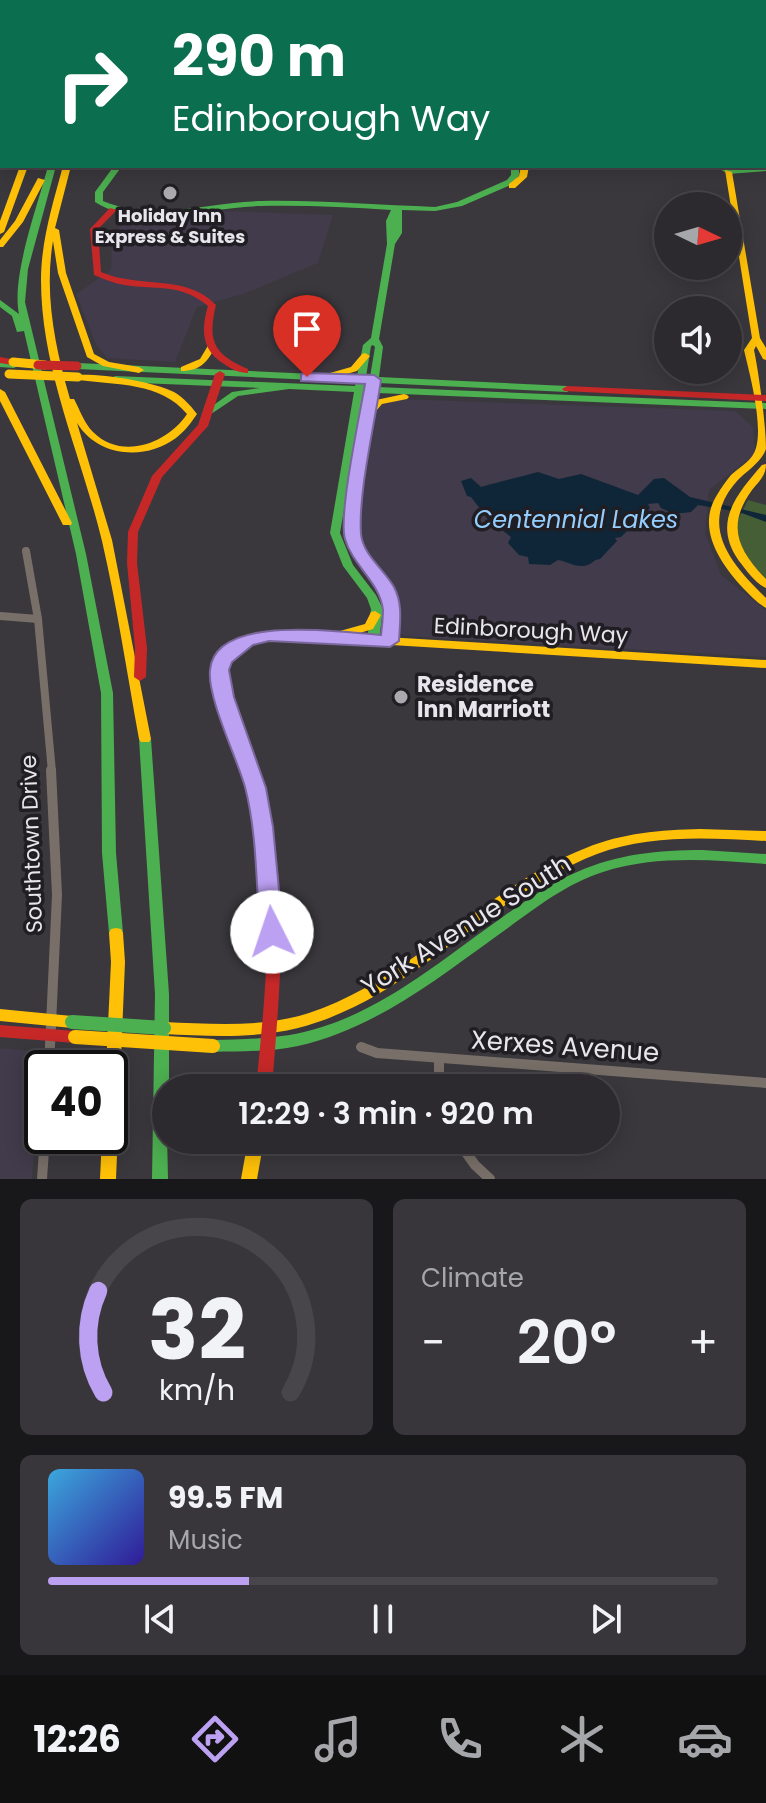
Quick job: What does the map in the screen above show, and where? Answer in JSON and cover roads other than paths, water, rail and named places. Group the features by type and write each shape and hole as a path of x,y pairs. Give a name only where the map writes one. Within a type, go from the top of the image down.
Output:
{"main road":[{"path":"0,232 23,168"},
{"path":"0,245 19,222 50,168"},
{"path":"50,168 24,269 21,302 40,363 107,693 109,853 118,962 108,1179"},
{"path":"66,168 52,216 45,279 52,351 104,530 148,753 162,994 160,1179"},
{"path":"117,168 97,195 99,202 113,210 173,213 239,204 419,211 457,209 507,188 523,177 525,168"},
{"path":"359,211 435,209 459,204 510,182 515,168"},
{"path":"766,169 724,169 756,338 766,357"},
{"path":"0,215 9,201"},
{"path":"332,208 377,214 395,225"},
{"path":"113,210 94,229 97,273 114,283 187,289 203,294 212,305 205,331 212,348 214,378 206,418 203,426 152,485 133,532 132,563 141,648 138,705"},
{"path":"307,377 354,369 379,347 375,339 391,244 397,238 396,210"},
{"path":"395,225 419,211"},
{"path":"52,216 62,273 90,355 106,364 139,370"},
{"path":"0,303 16,315 24,347 40,363"},
{"path":"756,338 749,350 762,402 762,446 752,461 722,491 713,512 713,532 722,557 738,579 766,604"},
{"path":"172,371 196,367 212,348"},
{"path":"212,348 233,367 265,376"},
{"path":"9,368 40,363 78,372 173,393 190,406 192,414 189,423 179,434 157,444 134,447 103,443 85,428 52,351"},
{"path":"372,356 386,371 415,382"},
{"path":"372,356 366,385 355,412 335,533 344,559 372,597 377,612 373,640"},
{"path":"0,362 9,368 78,372 214,378 307,377 428,393 762,402"},
{"path":"78,372 172,371 322,389 415,382 762,402"},
{"path":"366,385 367,415 353,537 366,563 385,587 392,609 390,641"},
{"path":"206,418 215,405 230,395 286,387"},
{"path":"322,389 347,399 355,412"},
{"path":"0,392 49,482 81,554"},
{"path":"367,415 379,402 428,393"},
{"path":"766,467 739,496 731,515 730,529 736,550 746,566 766,585"},
{"path":"319,636 352,634 369,626 377,612"},
{"name":"Edinborough Way","path":"269,1027 273,952 262,827 256,788 224,697 219,670 224,658 247,641 269,635 319,636 766,664"},
{"name":"York Avenue South","path":"269,1027 315,1017 372,991 471,922 555,870 601,847 665,834 766,836"},
{"name":"York Avenue South","path":"0,1031 213,1046 268,1045 343,1025 388,1004 553,890 598,869 645,857 766,859"},
{"path":"0,1015 212,1029 269,1027 265,1074"},
{"path":"249,1179 253,1154"}],"street":[{"name":"Southtown Drive","path":"26,551 38,619 53,788 56,881 50,1050"},
{"path":"0,616 38,619"},
{"name":"Xerxes Avenue","path":"361,1047 377,1053 766,1083"},
{"path":"439,1058 439,1074"},
{"path":"42,1179 44,1154"},
{"path":"467,1154 490,1179"}],"water":[{"name":"Centennial Lakes","path":"538,472 559,479 581,474 638,495 654,479 664,478 690,497 766,515 766,522 739,512 698,505 691,512 674,514 661,508 658,503 648,504 650,508 621,537 615,538 617,541 600,559 581,566 558,560 550,565 529,564 528,557 519,555 508,543 511,537 502,530 497,531 467,496 461,481 471,478 481,487"}],"place":[{"name":"Holiday Inn Express & Suites","path":"170,193"},
{"name":"Residence Inn Marriott","path":"401,697"}]}
